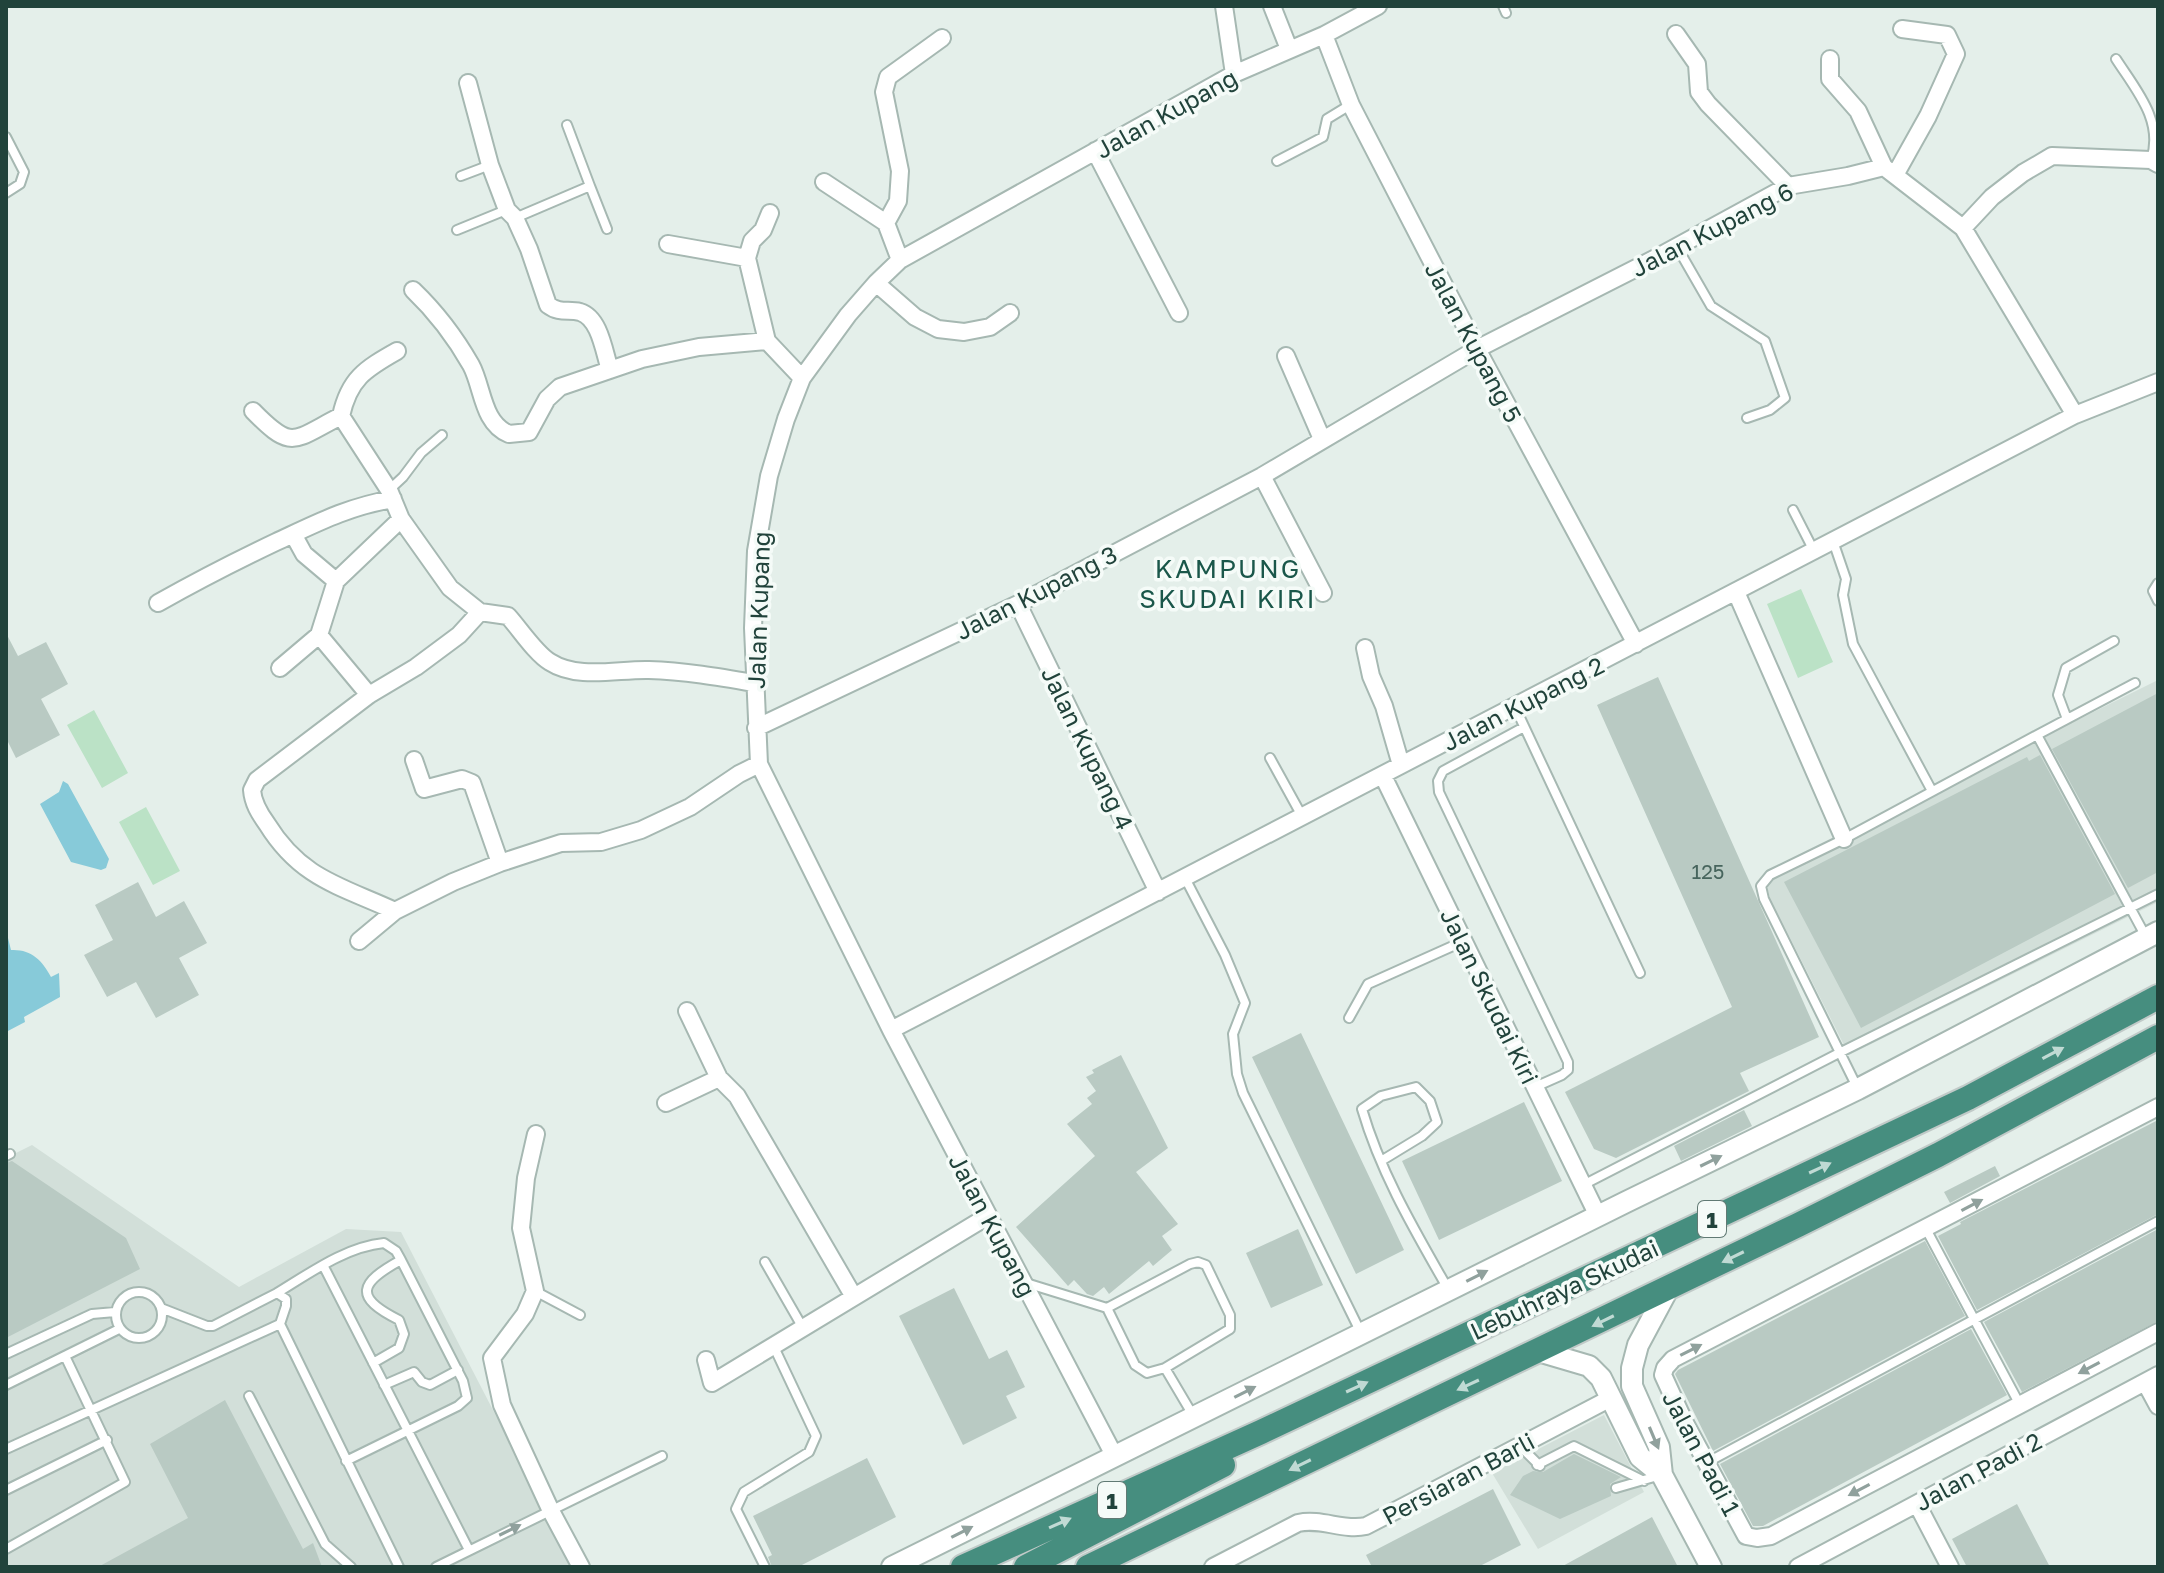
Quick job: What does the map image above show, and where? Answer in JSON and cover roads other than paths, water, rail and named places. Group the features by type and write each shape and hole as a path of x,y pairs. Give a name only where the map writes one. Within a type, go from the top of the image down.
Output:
{"highway":[{"name":"Lebuhraya Skudai","path":"963,1567 1261,1432 1968,1098 2158,997"},
{"name":"Lebuhraya Skudai","path":"1088,1567 1668,1289 1938,1155 2158,1037"},
{"path":"1026,1567 1220,1468 1261,1432"}],"street":[{"path":"1224,6 1234,74"},
{"path":"1272,6 1289,49"},
{"name":"Jalan Kupang","path":"1115,1457 891,1030 759,764 754,683 756,551 769,476 802,378 848,315 900,260 1234,74 1324,35 1378,6"},
{"path":"1889,171 1934,105 1956,54 1947,35 1902,29"},
{"path":"1676,34 1697,64 1699,92 1788,186"},
{"name":"Jalan Kupang 5","path":"1324,35 1351,105 1477,349 1636,644"},
{"path":"886,223 898,201 900,171 884,92 888,77 942,38"},
{"path":"1830,59 1830,79 1858,111 1889,171 1963,228 2075,415"},
{"path":"468,83 490,165 548,305 562,312 577,311 588,315 594,323 610,370"},
{"path":"1095,151 1179,313"},
{"path":"1963,228 1992,197 2052,156 2156,161"},
{"name":"Jalan Kupang 6","path":"1477,349 1677,247 1788,186 1889,171"},
{"path":"824,182 886,223 900,260"},
{"path":"770,213 763,230 752,241 747,258 767,341 802,378"},
{"path":"668,244 747,258"},
{"path":"876,283 915,317 938,329 964,332 990,327 1010,313"},
{"path":"413,290 454,337 473,368 493,423 509,434 529,432 547,399 560,387 642,359 699,347 767,341"},
{"name":"Jalan Kupang 3","path":"756,728 1018,604 1262,476 1477,349"},
{"path":"397,351 355,380 344,400 341,416 391,495 401,519 450,588 480,612 508,616 550,662 577,670 693,673 754,683"},
{"path":"1286,356 1322,439"},
{"name":"Jalan Kupang 2","path":"891,1030 2075,415 2158,382"},
{"path":"253,411 275,433 287,439 341,416"},
{"path":"1262,476 1323,593"},
{"path":"158,603 208,574 293,534 358,505 391,495"},
{"path":"280,668 319,635 336,581 401,519"},
{"path":"293,534 304,554 336,581"},
{"path":"1736,592 1844,839"},
{"name":"Jalan Kupang 4","path":"1018,604 1158,892"},
{"path":"395,911 340,889 302,866 275,838 253,800 252,790 257,780 369,695 416,667 459,635 480,612"},
{"path":"319,635 369,695"},
{"path":"1365,648 1371,676 1384,706 1401,765"},
{"path":"414,760 424,789 462,779 472,783 500,863"},
{"path":"359,941 395,911 453,882 561,843 601,842 641,830 690,807 759,764"},
{"name":"Jalan Skudai Kiri","path":"1383,776 1598,1216"},
{"path":"892,1567 1858,1089 2152,935"},
{"path":"687,1011 719,1078 737,1096 854,1297"},
{"path":"666,1103 719,1078"},
{"name":"Jalan Padi 1","path":"2158,1107 1669,1364 1665,1368 1664,1382 1746,1536 1757,1538 1771,1536 2158,1332"},
{"path":"536,1134 526,1178 521,1228 535,1291 525,1314 492,1358 502,1405 551,1511 581,1567"},
{"path":"706,1360 712,1383 988,1216"},
{"path":"1653,1478 1659,1447 1632,1386 1632,1368 1638,1345 1668,1289"},
{"path":"1538,1351 1589,1366 1601,1378 1640,1457 1711,1567"},
{"path":"2152,1378 2158,1406"},
{"name":"Jalan Padi 2","path":"1798,1567 2152,1378"},
{"name":"Persiaran Barli","path":"1213,1567 1298,1523 1314,1519 1354,1529 1366,1526 1611,1398"},
{"path":"1917,1504 1950,1567"}],"lane":[{"path":"2116,59 2155,123 2156,161"},
{"path":"1277,161 1323,137 1327,119 1351,105"},
{"path":"567,125 607,229"},
{"path":"6,137 24,172 20,184 6,193"},
{"path":"461,176 490,165"},
{"path":"457,230 590,186"},
{"path":"1677,247 1711,306 1765,341 1785,398 1770,410 1747,418"},
{"path":"391,495 421,453 442,435"},
{"path":"1793,510 1814,551"},
{"path":"1833,541 1846,579 1843,595 1853,644 1932,791"},
{"path":"2158,583 2153,591 2158,601"},
{"path":"2067,719 2058,695 2066,668 2114,641"},
{"path":"1858,1089 1764,899 1761,886 1770,875 1844,839 2135,683"},
{"path":"1515,707 1640,973"},
{"path":"1524,727 1443,771 1438,781 1439,792 1568,1062 1568,1070 1562,1075 1535,1087"},
{"path":"2037,735 2130,906 2152,935"},
{"path":"1270,758 1302,817"},
{"path":"1185,878 1225,955 1245,1003 1233,1034 1237,1074 1243,1093 1362,1334"},
{"path":"1583,1185 2158,894"},
{"path":"1349,1018 1368,984 1464,941"},
{"path":"1381,1161 1422,1136 1437,1122 1430,1101 1416,1087 1381,1096 1362,1109 1381,1161 1404,1212 1449,1290"},
{"path":"1706,1463 2158,1221"},
{"path":"1926,1229 2020,1405"},
{"path":"161,1308 161,1323 146,1338 131,1338 119,1329 115,1312 123,1298 137,1292 152,1296 161,1308 213,1326 363,1246 384,1243 396,1251 458,1370 467,1398 464,1403 346,1461"},
{"path":"373,1363 399,1348 404,1334 399,1320 371,1303 368,1295 370,1281 374,1275 401,1260"},
{"path":"765,1262 803,1329"},
{"path":"1023,1282 1107,1308 1140,1370 1147,1373 1165,1368 1230,1329 1230,1315 1206,1265 1198,1262 1107,1308"},
{"path":"323,1265 469,1550"},
{"path":"535,1291 580,1315"},
{"path":"277,1293 286,1299 280,1324 399,1567"},
{"path":"6,1354 92,1314 115,1312"},
{"path":"6,1449 280,1324"},
{"path":"6,1385 119,1329"},
{"path":"765,1567 736,1509 744,1492 809,1452 816,1436 774,1347"},
{"path":"6,1549 122,1485 125,1477 65,1356"},
{"path":"1165,1368 1194,1417"},
{"path":"384,1385 414,1372 422,1382 430,1385 458,1370"},
{"path":"249,1396 325,1544 351,1567"},
{"path":"6,1490 107,1440"},
{"path":"1520,1446 1539,1466 1574,1446 1653,1478"},
{"path":"436,1567 662,1456"},
{"path":"1616,1488 1653,1478"}],"water":[{"path":"63,781 68,784 109,859 106,868 101,870 71,862 40,804 59,792"},
{"path":"6,930 11,950 24,951 35,957 51,977 59,973 60,997 24,1017 25,1022 6,1032"}],"district":[{"name":"KAMPUNG SKUDAI KIRI","path":"1228,583"}]}
